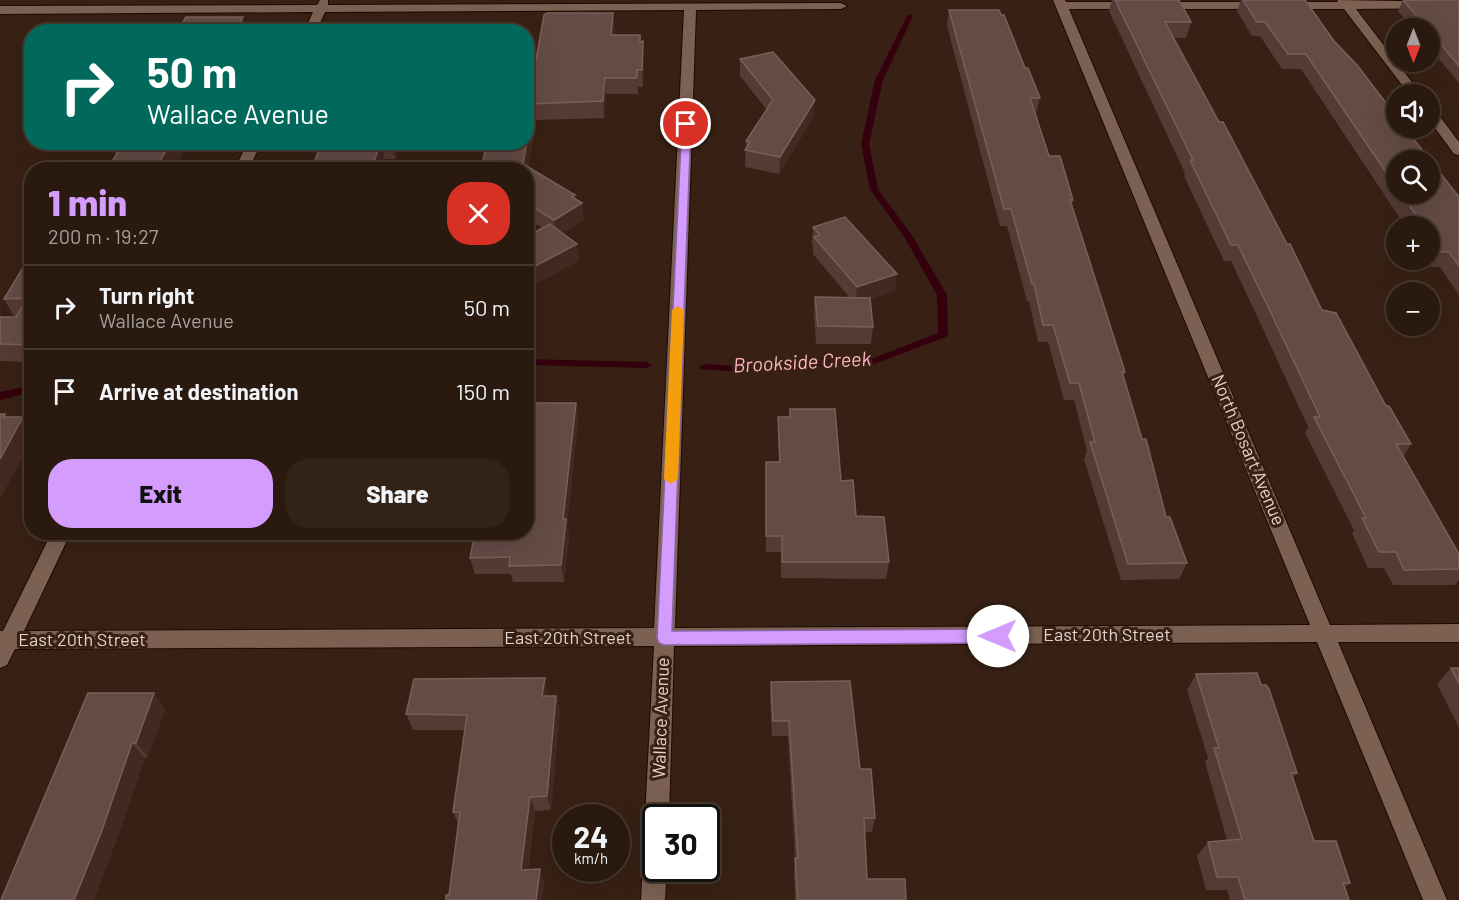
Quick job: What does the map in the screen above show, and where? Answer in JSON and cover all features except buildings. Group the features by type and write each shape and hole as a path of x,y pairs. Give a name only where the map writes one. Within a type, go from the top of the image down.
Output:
{"street":[{"path":"1060,3 1459,5"},
{"name":"North Bosart Avenue","path":"1060,3 1435,900"},
{"path":"1345,3 1407,84"},
{"path":"314,24 323,4"},
{"path":"0,10 323,4 690,8 841,6"},
{"name":"Wallace Avenue","path":"658,804 690,8"},
{"path":"1440,126 1459,152"},
{"path":"0,659 5,640 59,540"},
{"name":"East 20th Street","path":"5,640 1459,633"},
{"path":"653,900 654,882"}],"waterway":[{"name":"Brookside Creek","path":"704,367 738,369 874,361 943,335 942,295 909,237 874,189 865,144 879,80 910,16"},
{"name":"Brookside Creek","path":"534,362 647,365"},
{"name":"Brookside Creek","path":"0,396 24,390"}],"slow traffic":[{"path":"671,479 678,310"}],"route":[{"path":"686,124 664,638 998,636"}]}
